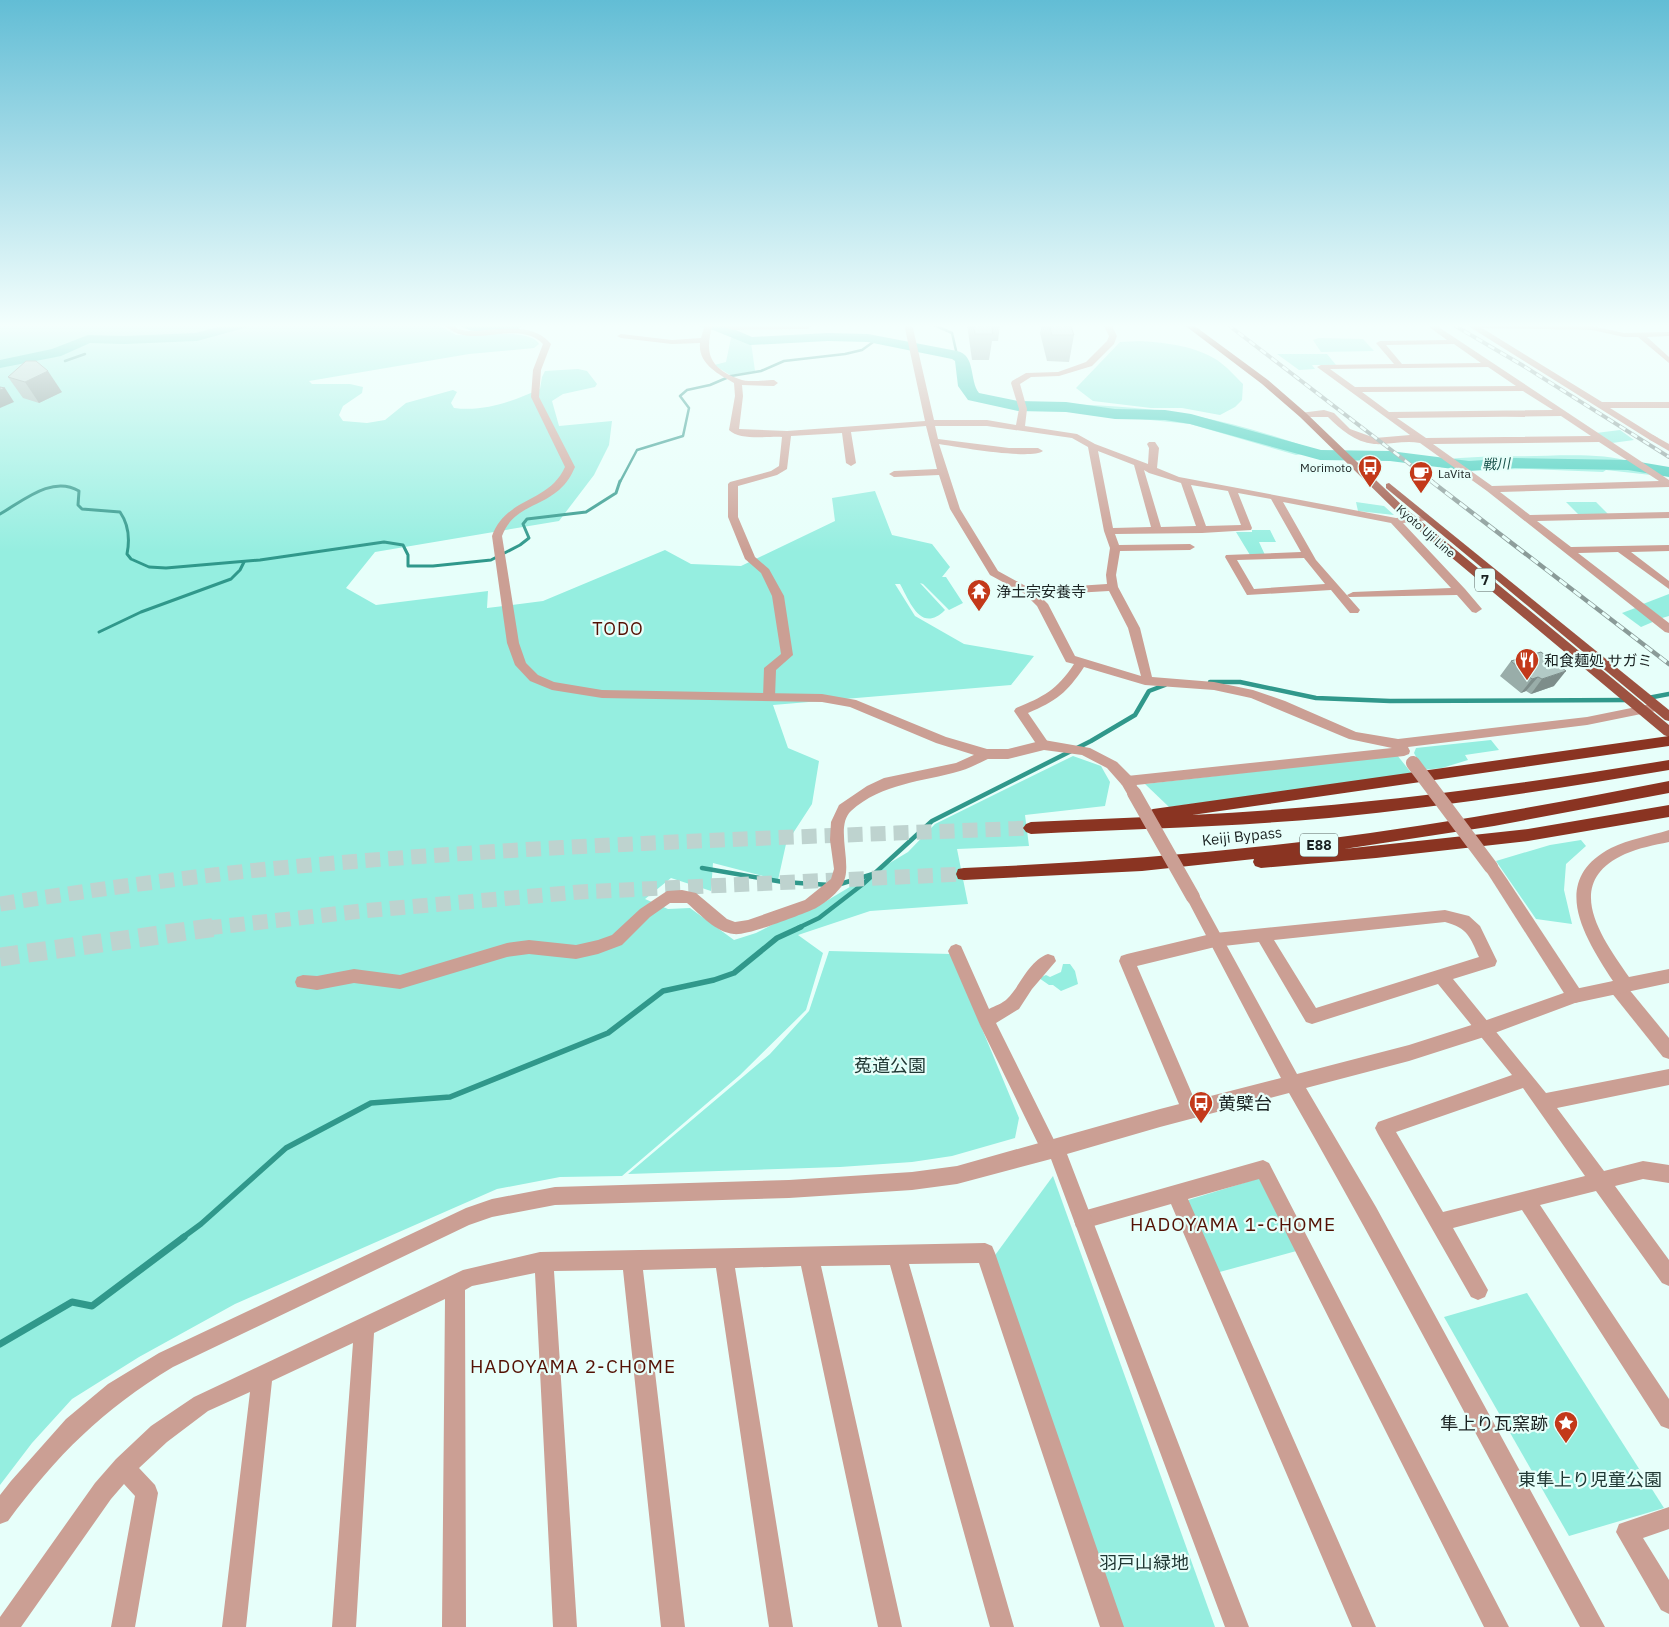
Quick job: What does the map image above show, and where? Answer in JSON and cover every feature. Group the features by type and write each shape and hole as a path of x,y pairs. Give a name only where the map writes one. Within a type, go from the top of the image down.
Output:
{"highway":[{"path":"1077,826 1669,741"},
{"name":"Keiji Bypass","path":"1030,828 1200,822 1361,808 1551,785 1669,765"},
{"name":"Keiji Bypass","path":"964,874 1128,865 1335,843 1517,817 1669,787"},
{"path":"995,873 1128,873 1376,852 1528,835 1669,811"}],"main road":[{"name":"Kyoto Uji Line","path":"1285,400 1340,452 1361,460 1425,518 1641,702 1669,732"},
{"name":"Kyoto Uji Line","path":"1297,400 1314,414 1350,456 1413,520 1641,702 1669,717"}],"street":[{"path":"536,400 570,467 568,477 562,486 519,509 502,522 497,536 513,643 521,665 534,678 552,686 602,694 822,698 852,703 942,740 987,754 1008,754 1044,745 1085,751 1112,765 1130,787 1369,1214 1450,1367 1593,1627"},
{"path":"738,400 734,430 738,433 787,434 931,423 987,423 1074,436 1092,446 1152,471 1185,481 1395,521 1425,518"},
{"path":"926,400 942,472 955,509 994,573 1030,592 1042,604 1070,659 1145,681 1214,686 1253,694 1281,704 1354,736 1401,747 1515,900 1554,968 1575,996"},
{"path":"1020,400 1022,407 1020,428"},
{"path":"1366,400 1490,489 1669,629"},
{"path":"1542,400 1669,484"},
{"path":"1592,400 1669,448"},
{"path":"1599,404 1669,405"},
{"path":"1387,414 1561,412"},
{"path":"1303,415 1331,415 1347,431 1374,441 1409,438 1424,441 1600,439"},
{"path":"846,430 852,463"},
{"path":"769,697 770,668 787,655 786,638 778,596 765,571 750,559 733,518 733,484 774,473 784,467 787,434"},
{"path":"934,441 1008,451 1038,451"},
{"path":"1152,444 1154,448 1152,471"},
{"path":"1092,446 1109,530 1115,548 1111,575 1113,587 1134,628 1147,676 1145,681"},
{"path":"1138,464 1157,531"},
{"path":"894,474 942,472"},
{"path":"1185,481 1202,530"},
{"path":"1490,489 1669,484"},
{"path":"1109,530 1157,531 1247,528 1232,490"},
{"path":"1275,497 1308,555 1332,587 1354,599 1461,591"},
{"path":"1528,518 1669,515"},
{"path":"1395,521 1476,609"},
{"path":"1115,548 1190,547"},
{"path":"1569,550 1669,548"},
{"path":"1621,549 1669,586"},
{"path":"1308,555 1230,557 1251,593 1332,587"},
{"path":"1030,592 1113,587"},
{"path":"1044,745 1020,711 1047,700 1068,682 1081,662"},
{"path":"1130,787 1587,720 1641,702"},
{"path":"303,982 317,983 354,976 400,982 507,950 529,947 576,952 598,947 617,940 644,913 667,897 691,897 722,924 735,928 748,926 787,913 810,904 837,882 841,869 838,822 844,809 872,790 889,782 959,767 987,754"},
{"path":"1669,836 1614,853 1598,863 1589,873 1584,883 1582,894 1584,914 1595,939 1621,986 1669,1051"},
{"path":"1190,1110 1127,961 1215,940 1445,916 1464,921 1475,931 1489,961 1312,1017 1263,935"},
{"path":"956,951 986,1020 1053,1149 1083,1220 1237,1627"},
{"path":"986,1020 1013,1004 1026,984 1048,961"},
{"path":"1441,976 1526,1079 1669,1276"},
{"path":"0,1513 41,1460 74,1425 103,1399 137,1376 174,1356 466,1217 492,1208 555,1196 789,1189 957,1175 1190,1110 1409,1053 1484,1029 1575,996 1669,976"},
{"path":"1543,1102 1669,1076"},
{"path":"1478,1290 1384,1128 1526,1079"},
{"path":"1083,1220 1264,1169 1497,1627"},
{"path":"1439,1222 1642,1170 1669,1174"},
{"path":"1176,1193 1364,1627"},
{"path":"1525,1199 1669,1418"},
{"path":"6,1627 103,1491 124,1467 159,1434 201,1404 470,1277 544,1262 985,1254 1112,1627"},
{"path":"897,1255 1002,1627"},
{"path":"809,1257 890,1627"},
{"path":"724,1258 782,1627"},
{"path":"632,1260 672,1627"},
{"path":"544,1262 565,1627"},
{"path":"454,1627 455,1284"},
{"path":"344,1627 364,1328"},
{"path":"234,1627 262,1376"},
{"path":"123,1627 147,1493 124,1467"},
{"path":"1669,1518 1627,1532 1669,1602"}],"green space":[{"path":"0,400 352,400 343,406 339,415 343,421 367,423 385,420 406,403 417,400 453,400 451,403 454,408 465,409 488,407 513,400 554,400 552,401 559,426 612,421 609,445 594,475 559,521 375,552 346,588 376,605 488,591 487,608 543,601 665,550 691,564 741,566 835,521 832,498 875,491 892,535 932,544 950,567 942,577 946,577 963,603 949,610 920,583 945,610 937,617 929,619 917,613 900,584 895,584 915,616 964,644 1034,656 1011,685 773,705 788,748 819,761 812,804 786,844 778,880 713,863 711,891 671,878 645,899 668,909 690,908 734,940 756,933 791,915 823,903 908,852 935,824 1073,756 1101,766 1110,782 1105,806 1025,815 1029,846 957,849 968,904 870,911 798,935 823,953 806,1010 740,1075 622,1176 560,1177 497,1189 235,1304 139,1357 72,1399 32,1443 0,1485"},
{"path":"1092,400 1242,400 1235,407 1220,415 1182,408 1151,408"},
{"path":"1069,404 1148,409 1209,419 1296,443 1310,448 1311,453 1296,455 1190,424 1065,411 1058,407"},
{"path":"1620,430 1634,440 1612,443 1596,433"},
{"path":"1496,456 1601,456 1635,463 1651,475 1606,470 1603,472 1529,469 1472,470 1451,466 1442,459"},
{"path":"1356,502 1384,506 1394,515 1358,511"},
{"path":"1566,502 1596,502 1608,514 1578,514"},
{"path":"1252,530 1270,530 1276,542 1259,542 1265,555 1250,555 1236,532 1252,532"},
{"path":"1669,594 1669,616 1662,618 1643,604"},
{"path":"1638,607 1655,621 1641,627 1622,613"},
{"path":"1491,740 1499,750 1465,755 1468,760 1442,768 1423,770 1414,753 1416,748"},
{"path":"1397,755 1413,775 1169,807 1145,784"},
{"path":"1581,840 1586,846 1566,864 1564,890 1572,924 1536,919 1496,861 1550,845"},
{"name":"菟道公園","path":"829,951 951,954 1019,1118 1015,1138 952,1156 912,1162 840,1167 628,1174 770,1054 809,1011"},
{"path":"1063,964 1070,964 1075,971 1078,984 1061,991 1039,978 1046,975 1050,977 1061,972"},
{"name":"羽戸山緑地","path":"1053,1176 1215,1627 1120,1627 993,1258"},
{"path":"1263,1177 1300,1250 1216,1273 1185,1201"},
{"name":"東隼上り児童公園","path":"1527,1293 1664,1508 1569,1536 1444,1317"}],"building":[{"path":"1541,652 1566,671 1542,679 1538,677 1532,679 1511,661"}],"waterway":[{"path":"620,482 637,450 683,436 689,408 683,400"},
{"name":"戦川","path":"988,400 1018,406 1066,407 1115,414 1165,415 1191,419 1320,455 1390,456 1469,466 1515,463 1628,465 1669,472"},
{"path":"0,514 28,497 48,488 58,486 69,487 79,491 78,505 82,509 120,512 128,532 127,554 131,559 149,567 166,568 260,560 384,542 403,545 408,555 408,566 433,566 491,560 520,545 529,538 523,524 527,519 586,512 616,493 620,481"},
{"path":"99,632 141,612 231,579 240,570 244,562"},
{"path":"1210,682 1240,682 1316,698 1390,701 1628,700"},
{"path":"798,928 819,918 863,884 932,821 1091,741 1135,715 1149,691 1165,685"},
{"path":"1648,698 1669,694"},
{"path":"702,868 783,882 830,885"},
{"name":"Keiji Bypass","path":"837,885 873,874"},
{"path":"182,1238 201,1224 286,1148 371,1103 450,1097 608,1033 663,991 714,980 734,973 777,938 801,927"},
{"path":"0,1344 72,1302 92,1306 184,1237"}],"tunnel":[{"path":"0,904 225,874 354,861 644,843 1031,828"},
{"path":"207,928 362,911 580,892 964,874"},
{"path":"0,957 217,927"}],"railway":[{"path":"1326,400 1433,482"},
{"path":"1578,400 1669,457"},
{"path":"1431,481 1669,664"}],"place":[{"name":"Morimoto","path":"1370,488"},
{"name":"LaVita","path":"1421,494"},
{"name":"浄土宗安養寺","path":"979,612"},
{"name":"和食麺処 サガミ","path":"1527,681"},
{"name":"黄檗台","path":"1201,1124"},
{"name":"隼上り瓦窯跡","path":"1566,1444"}],"district":[{"name":"TODO","path":"618,628"},
{"name":"HADOYAMA 1-CHOME","path":"1233,1224"},
{"name":"HADOYAMA 2-CHOME","path":"573,1366"}]}
